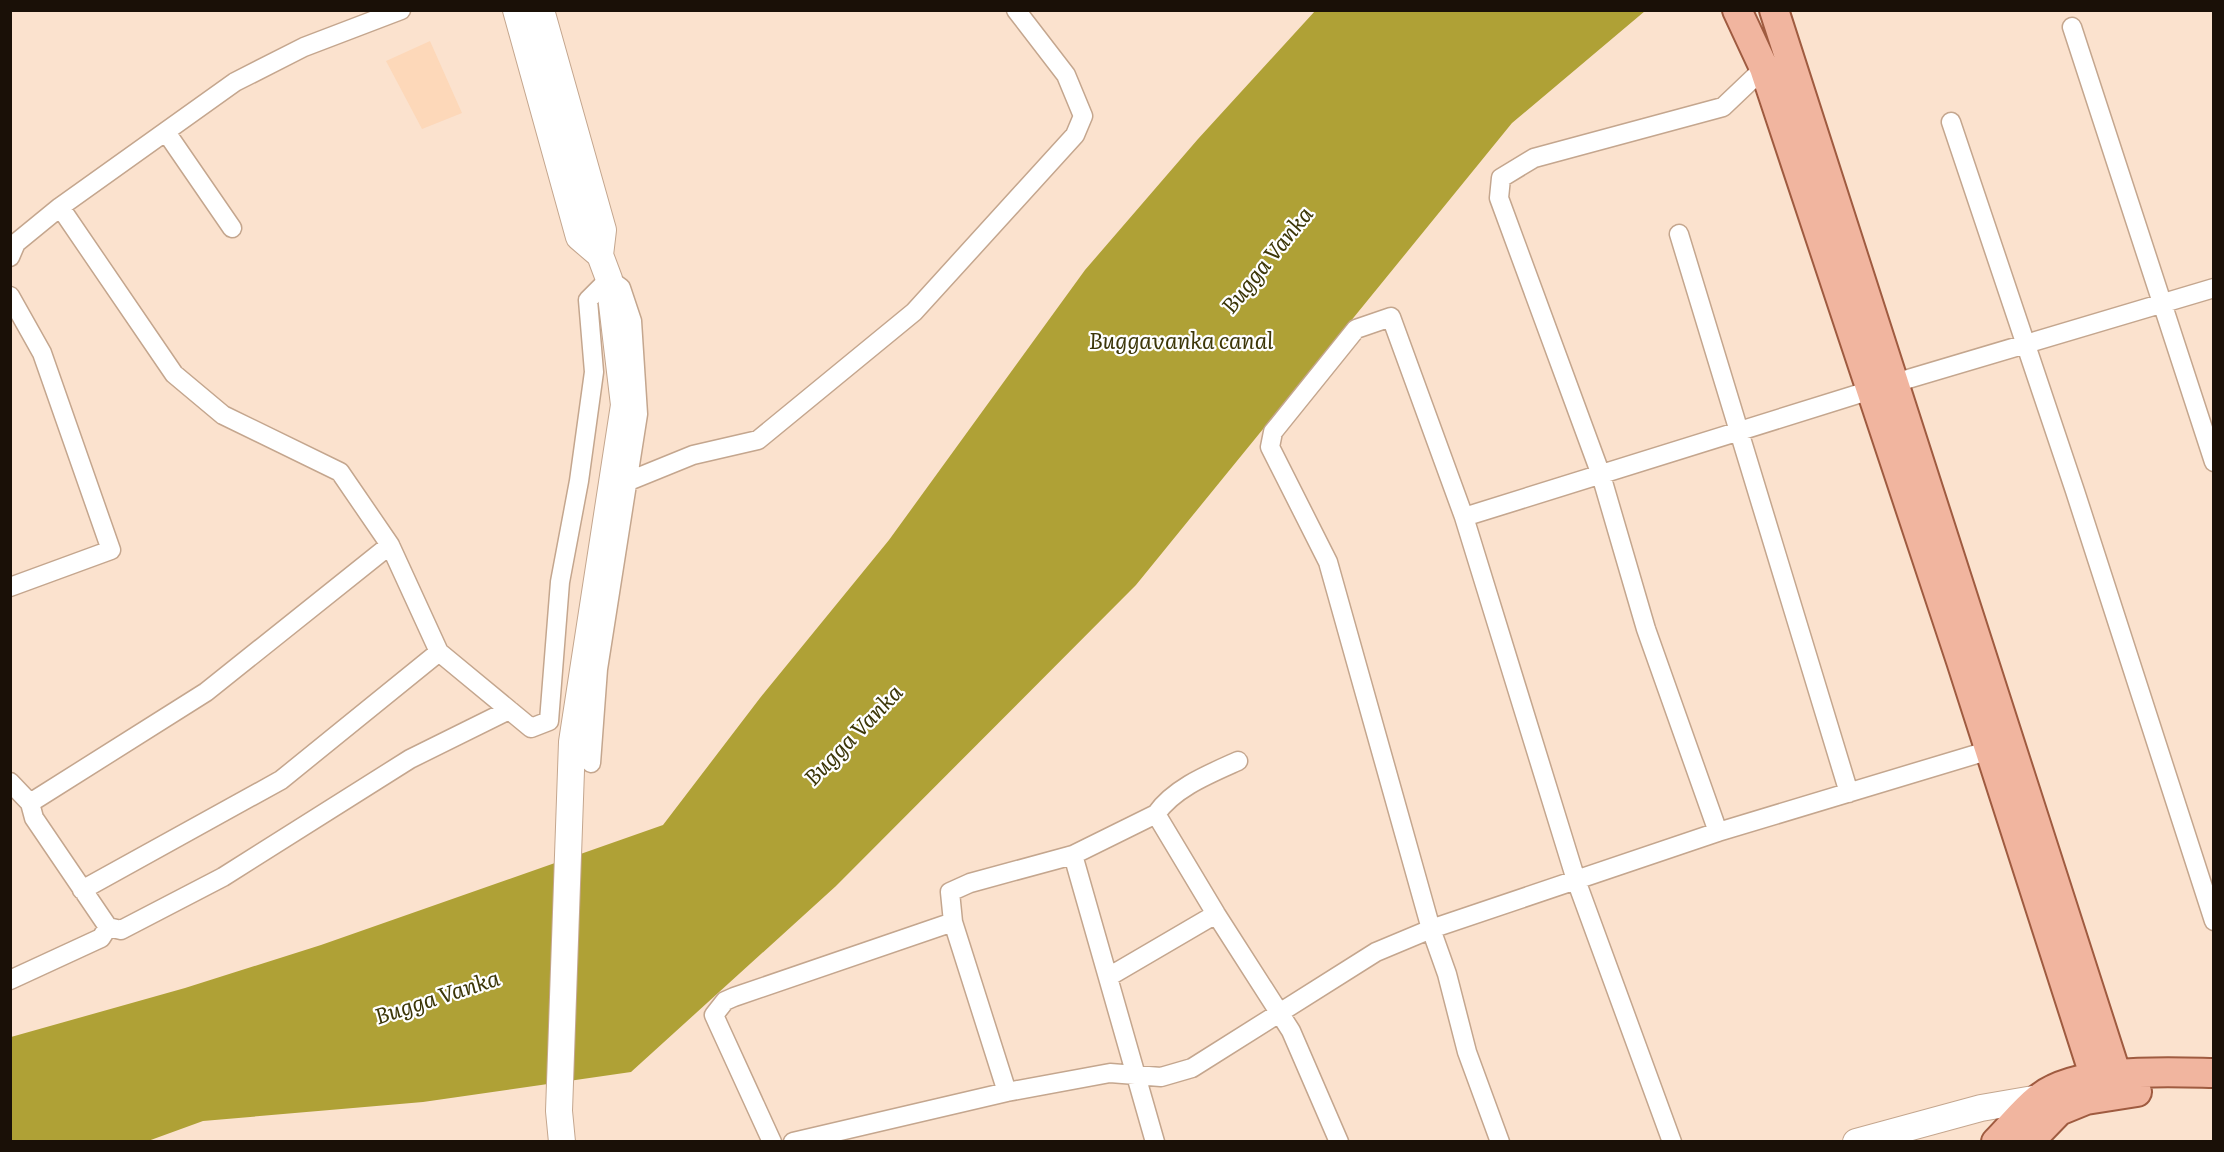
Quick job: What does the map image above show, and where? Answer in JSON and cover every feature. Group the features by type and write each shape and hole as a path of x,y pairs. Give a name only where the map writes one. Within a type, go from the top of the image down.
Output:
{"main road":[{"path":"516,10 579,237 600,255"},
{"path":"541,10 603,230 600,255 609,279 624,405 572,742 559,1111 562,1142"},
{"path":"1737,10 1764,68 1883,387 2106,1077"},
{"path":"1774,10 1990,750 2106,1077"},
{"path":"1856,1142 1981,1108 2039,1098 2072,1082 2106,1077 2214,1073"},
{"path":"2039,1137 2059,1111 2086,1100 2214,1080"},
{"path":"1996,1142 2039,1098"}],"street":[{"path":"10,257 16,243 60,207 235,82 304,47 401,10"},
{"path":"628,481 693,455 758,440 914,312 1075,135 1083,116 1066,75 1016,10"},
{"path":"2072,27 2214,462"},
{"path":"1718,832 1647,629 1601,475 1498,198 1501,178 1534,158 1723,107 1764,68"},
{"path":"1951,122 2214,921"},
{"path":"166,132 232,228"},
{"path":"60,207 174,374 223,415 340,472 390,545 439,652 531,728 549,721 560,582 579,481 594,372 588,300 609,279 621,288 632,321 638,414 598,669 591,763"},
{"path":"1679,234 1849,793"},
{"path":"1464,517 1883,387 2214,288"},
{"path":"10,296 42,353 111,550 10,587"},
{"path":"1500,1142 1467,1052 1448,974 1431,929 1328,562 1270,447 1273,432 1356,329 1391,317 1464,517 1575,880 1672,1142"},
{"path":"30,803 206,692 390,545"},
{"path":"82,890 281,780 439,652"},
{"path":"10,782 30,803 34,818 108,927 121,930 223,877 410,759 509,710"},
{"path":"793,1142 1007,1092 1110,1073 1161,1077 1192,1068 1376,952 1431,929 1718,832 1990,750"},
{"path":"1007,1092 953,922 950,892 970,883 1073,855 1156,814 1164,803 1204,776 1238,761"},
{"path":"1156,814 1216,914 1291,1031 1339,1142"},
{"path":"1073,855 1100,955 1110,976 1155,1142"},
{"path":"1110,976 1216,914"},
{"path":"772,1142 714,1015 717,1009 734,997 953,922"},
{"path":"10,980 101,938 108,927"}],"shaded area":[{"path":"430,41 462,113 422,129 386,61"}],"water":[{"name":"Buggavanka canal","path":"1315,11 1645,11 1512,123 1136,585 836,886 631,1072 423,1102 203,1121 148,1141 11,1142 11,1037 185,988 321,945 663,825 760,698 889,540 1085,270 1198,139"}],"water label":[{"name":"Bugga Vanka","path":"1267,260"},
{"name":"Bugga Vanka","path":"853,735"},
{"name":"Bugga Vanka","path":"437,997"}]}
